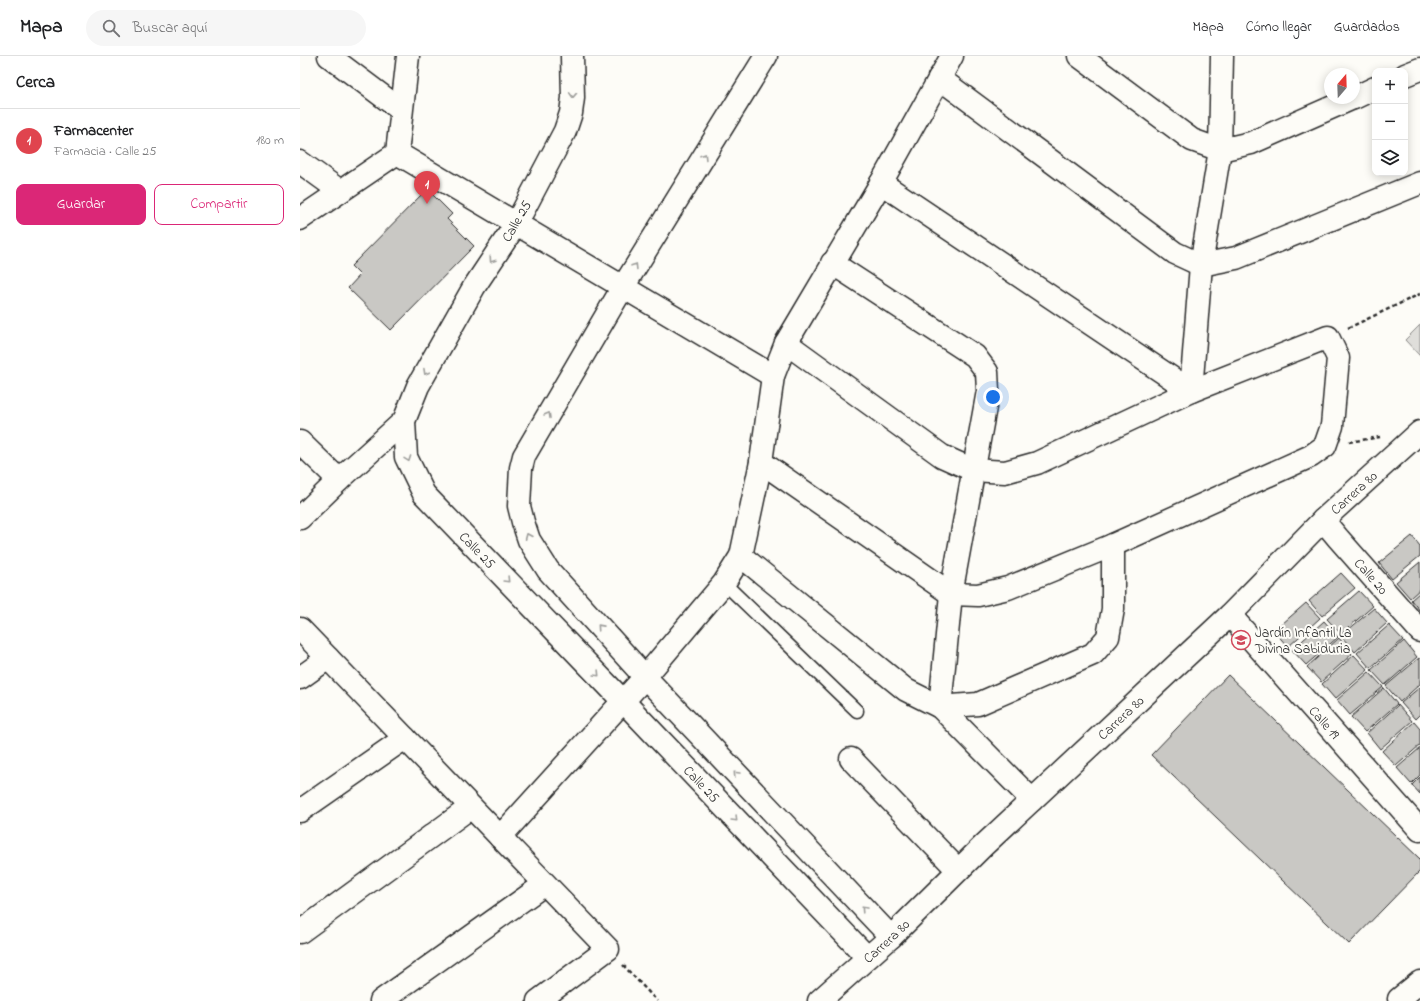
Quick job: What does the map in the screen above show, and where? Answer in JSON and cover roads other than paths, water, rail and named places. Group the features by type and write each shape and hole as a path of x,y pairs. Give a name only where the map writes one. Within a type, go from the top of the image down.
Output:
{"street":[{"path":"328,56 401,110"},
{"name":"Calle 25","path":"572,56 573,98 571,113 565,131 516,224 474,287 418,386 404,421 406,456 424,494 623,700 867,957"},
{"path":"766,56 623,287 524,456 521,468 519,506 529,540 548,570 645,677 890,937"},
{"path":"500,837 645,677 724,583 741,556 761,462 773,376 786,342 881,183 952,56"},
{"path":"1079,56 1192,140 1220,150 1251,143 1340,104"},
{"path":"1191,391 1201,265 1220,150 1222,56"},
{"path":"397,153 401,110 411,58"},
{"path":"1408,74 1420,69"},
{"path":"939,78 1175,253 1201,265 1236,258 1420,183"},
{"path":"1360,95 1372,89"},
{"path":"397,153 773,376"},
{"path":"300,219 397,153"},
{"path":"300,162 340,191"},
{"path":"881,183 1191,391"},
{"path":"832,263 975,356 987,372 988,391 951,594 940,708"},
{"path":"761,462 951,594 978,595 1008,588 1113,545 1311,456 1325,446 1332,426 1338,358 1328,337 1191,391 1038,463 1005,472 973,470 942,456 786,342"},
{"path":"300,518 404,421"},
{"name":"Carrera 80","path":"819,1001 890,937 958,870 1230,615 1323,520 1420,432"},
{"path":"300,442 339,480"},
{"name":"Calle 20","path":"1323,520 1420,631"},
{"path":"940,708 978,704 1093,654 1108,636 1113,609 1113,545"},
{"path":"741,556 906,690 940,708 1032,800"},
{"name":"Calle 19","path":"1230,615 1420,830"},
{"path":"300,629 608,949 538,1001"},
{"path":"300,678 328,658"},
{"path":"300,811 405,738"},
{"path":"850,759 958,870"},
{"path":"300,932 471,807"},
{"path":"381,1001 546,884"},
{"path":"1399,999 1420,982"}],"lane":[{"path":"724,583 857,711"}],"place":[{"name":"Farmacenter","path":"427,204"},
{"name":"Jardín Infantil La Divina Sabiduria","path":"1241,640"}]}
